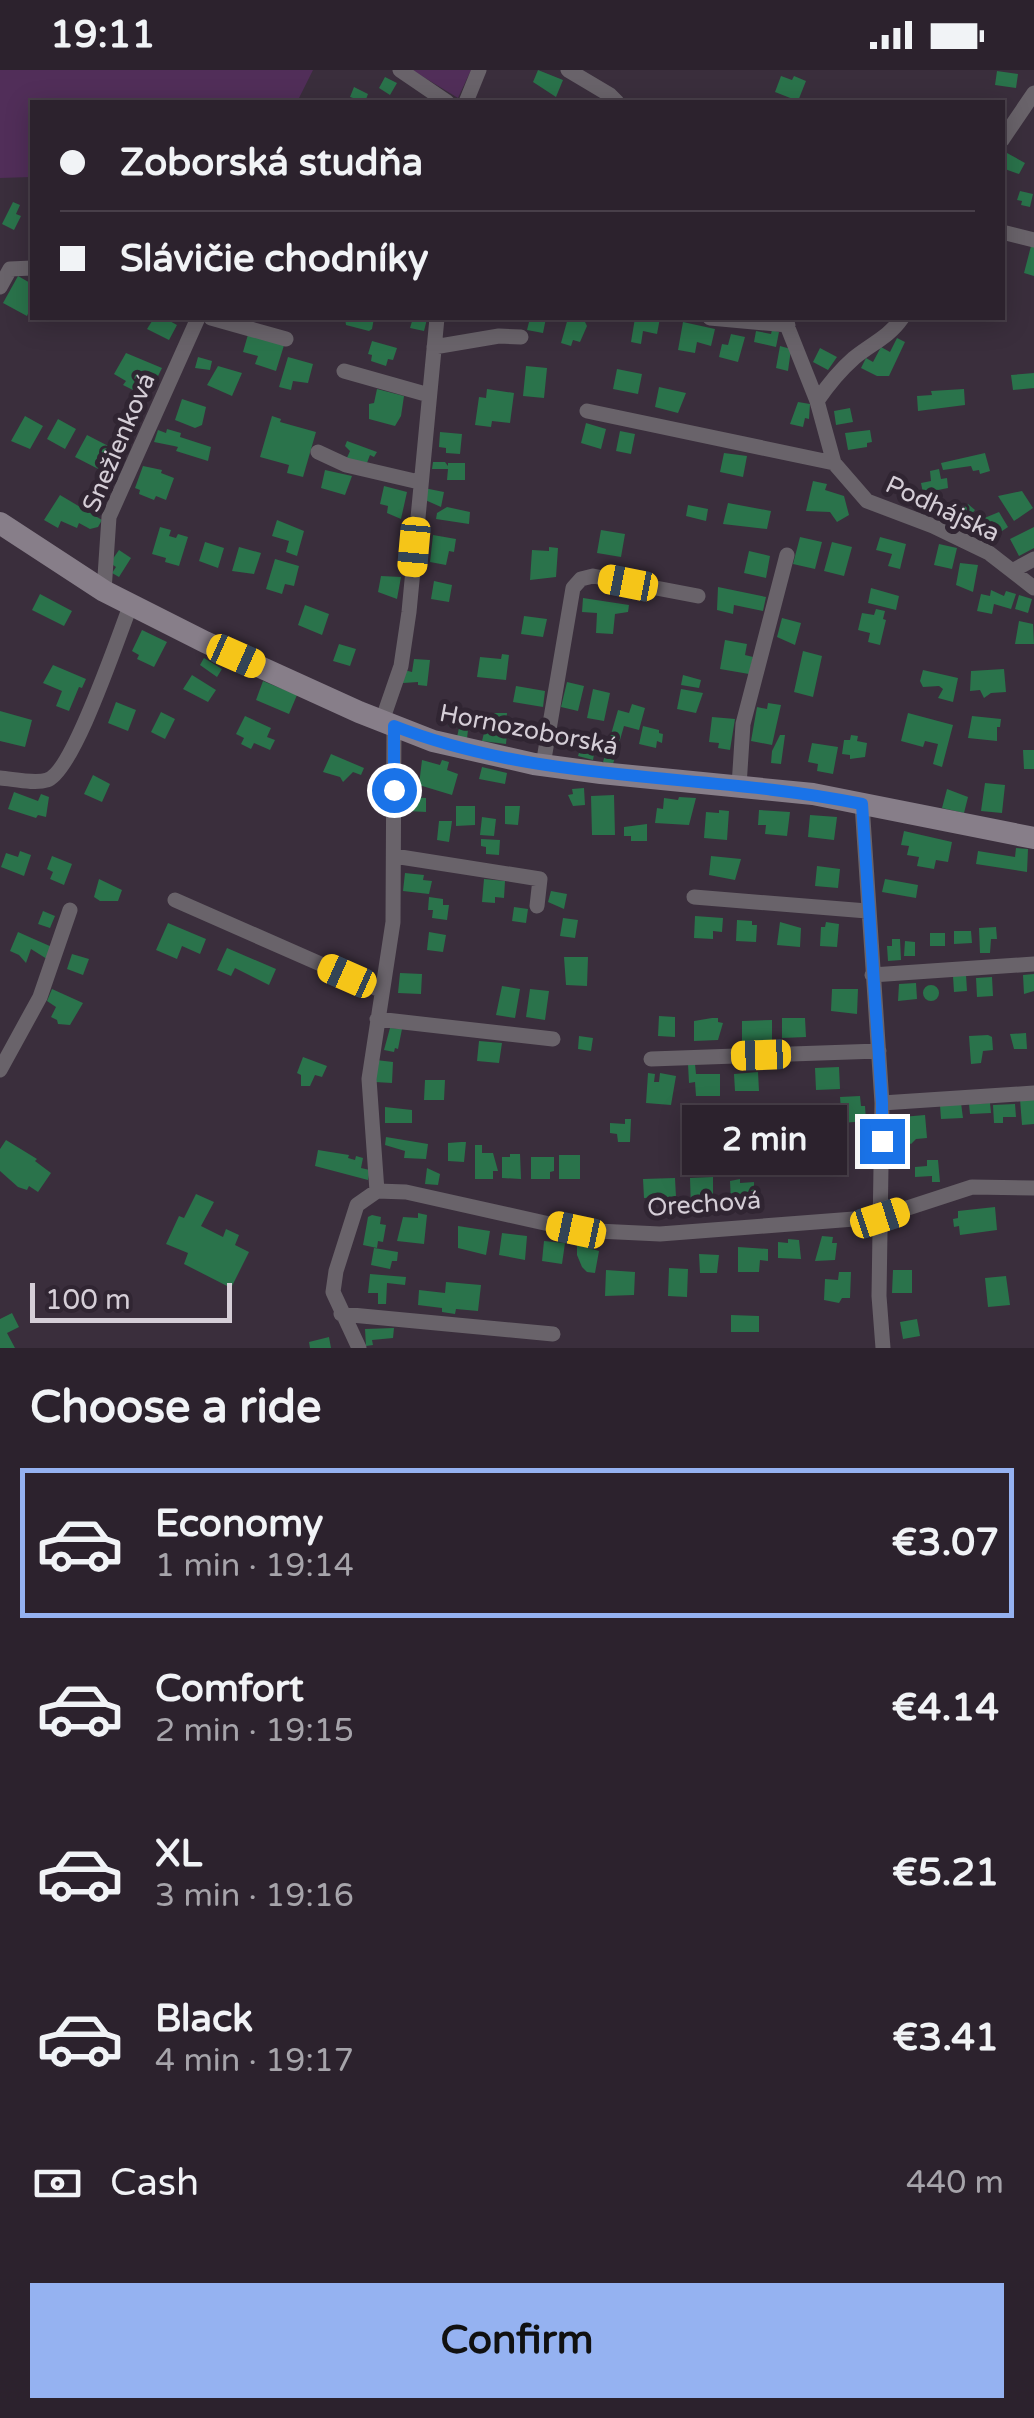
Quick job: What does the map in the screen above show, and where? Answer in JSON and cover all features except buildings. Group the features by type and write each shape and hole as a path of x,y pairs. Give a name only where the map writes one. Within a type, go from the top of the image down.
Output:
{"street":[{"path":"400,70 443,100"},
{"path":"467,100 479,70"},
{"path":"575,71 614,100"},
{"path":"1005,136 1034,92"},
{"path":"1005,233 1034,240"},
{"path":"0,287 5,267 30,268"},
{"name":"Snežienková","path":"104,591 109,517 197,320"},
{"path":"218,320 286,339"},
{"path":"359,1348 333,1292 357,1205 377,1191 369,1078 393,922 388,723 409,612 437,320"},
{"name":"Podhájska","path":"761,320 786,321 817,401 834,463 867,501 988,554 1034,588"},
{"path":"817,401 836,375 888,336 900,320"},
{"path":"434,347 485,338 521,337"},
{"path":"344,371 429,395"},
{"path":"587,410 834,463"},
{"path":"318,452 346,464 420,482"},
{"name":"Hornozoborská","path":"0,523 104,591 205,642 388,723 450,745 543,765 862,804 1034,838"},
{"path":"739,786 744,724 787,554"},
{"name":"Podhájska","path":"1012,571 1034,559"},
{"path":"543,765 573,588 581,578 593,576 698,596"},
{"path":"0,778 48,780 57,773 77,745 132,604"},
{"path":"862,804 882,1103 879,1296 883,1348"},
{"path":"394,856 540,879 538,906"},
{"path":"694,897 867,911"},
{"path":"175,900 382,991"},
{"path":"0,1070 40,997 70,910"},
{"path":"872,975 1034,964"},
{"path":"377,1018 553,1039"},
{"path":"651,1059 879,1051"},
{"path":"882,1103 1034,1093"},
{"name":"Orechová","path":"377,1191 406,1192 576,1230 660,1234 880,1218 972,1187 1034,1188"},
{"path":"341,1314 553,1334"}],"shaded area":[{"path":"0,70 313,70 298,100 30,100 30,177 0,178"},
{"path":"412,70 471,70 458,98"}],"route":[{"path":"394,790 394,726 466,749 543,765 813,794 862,804 882,1141"}]}
